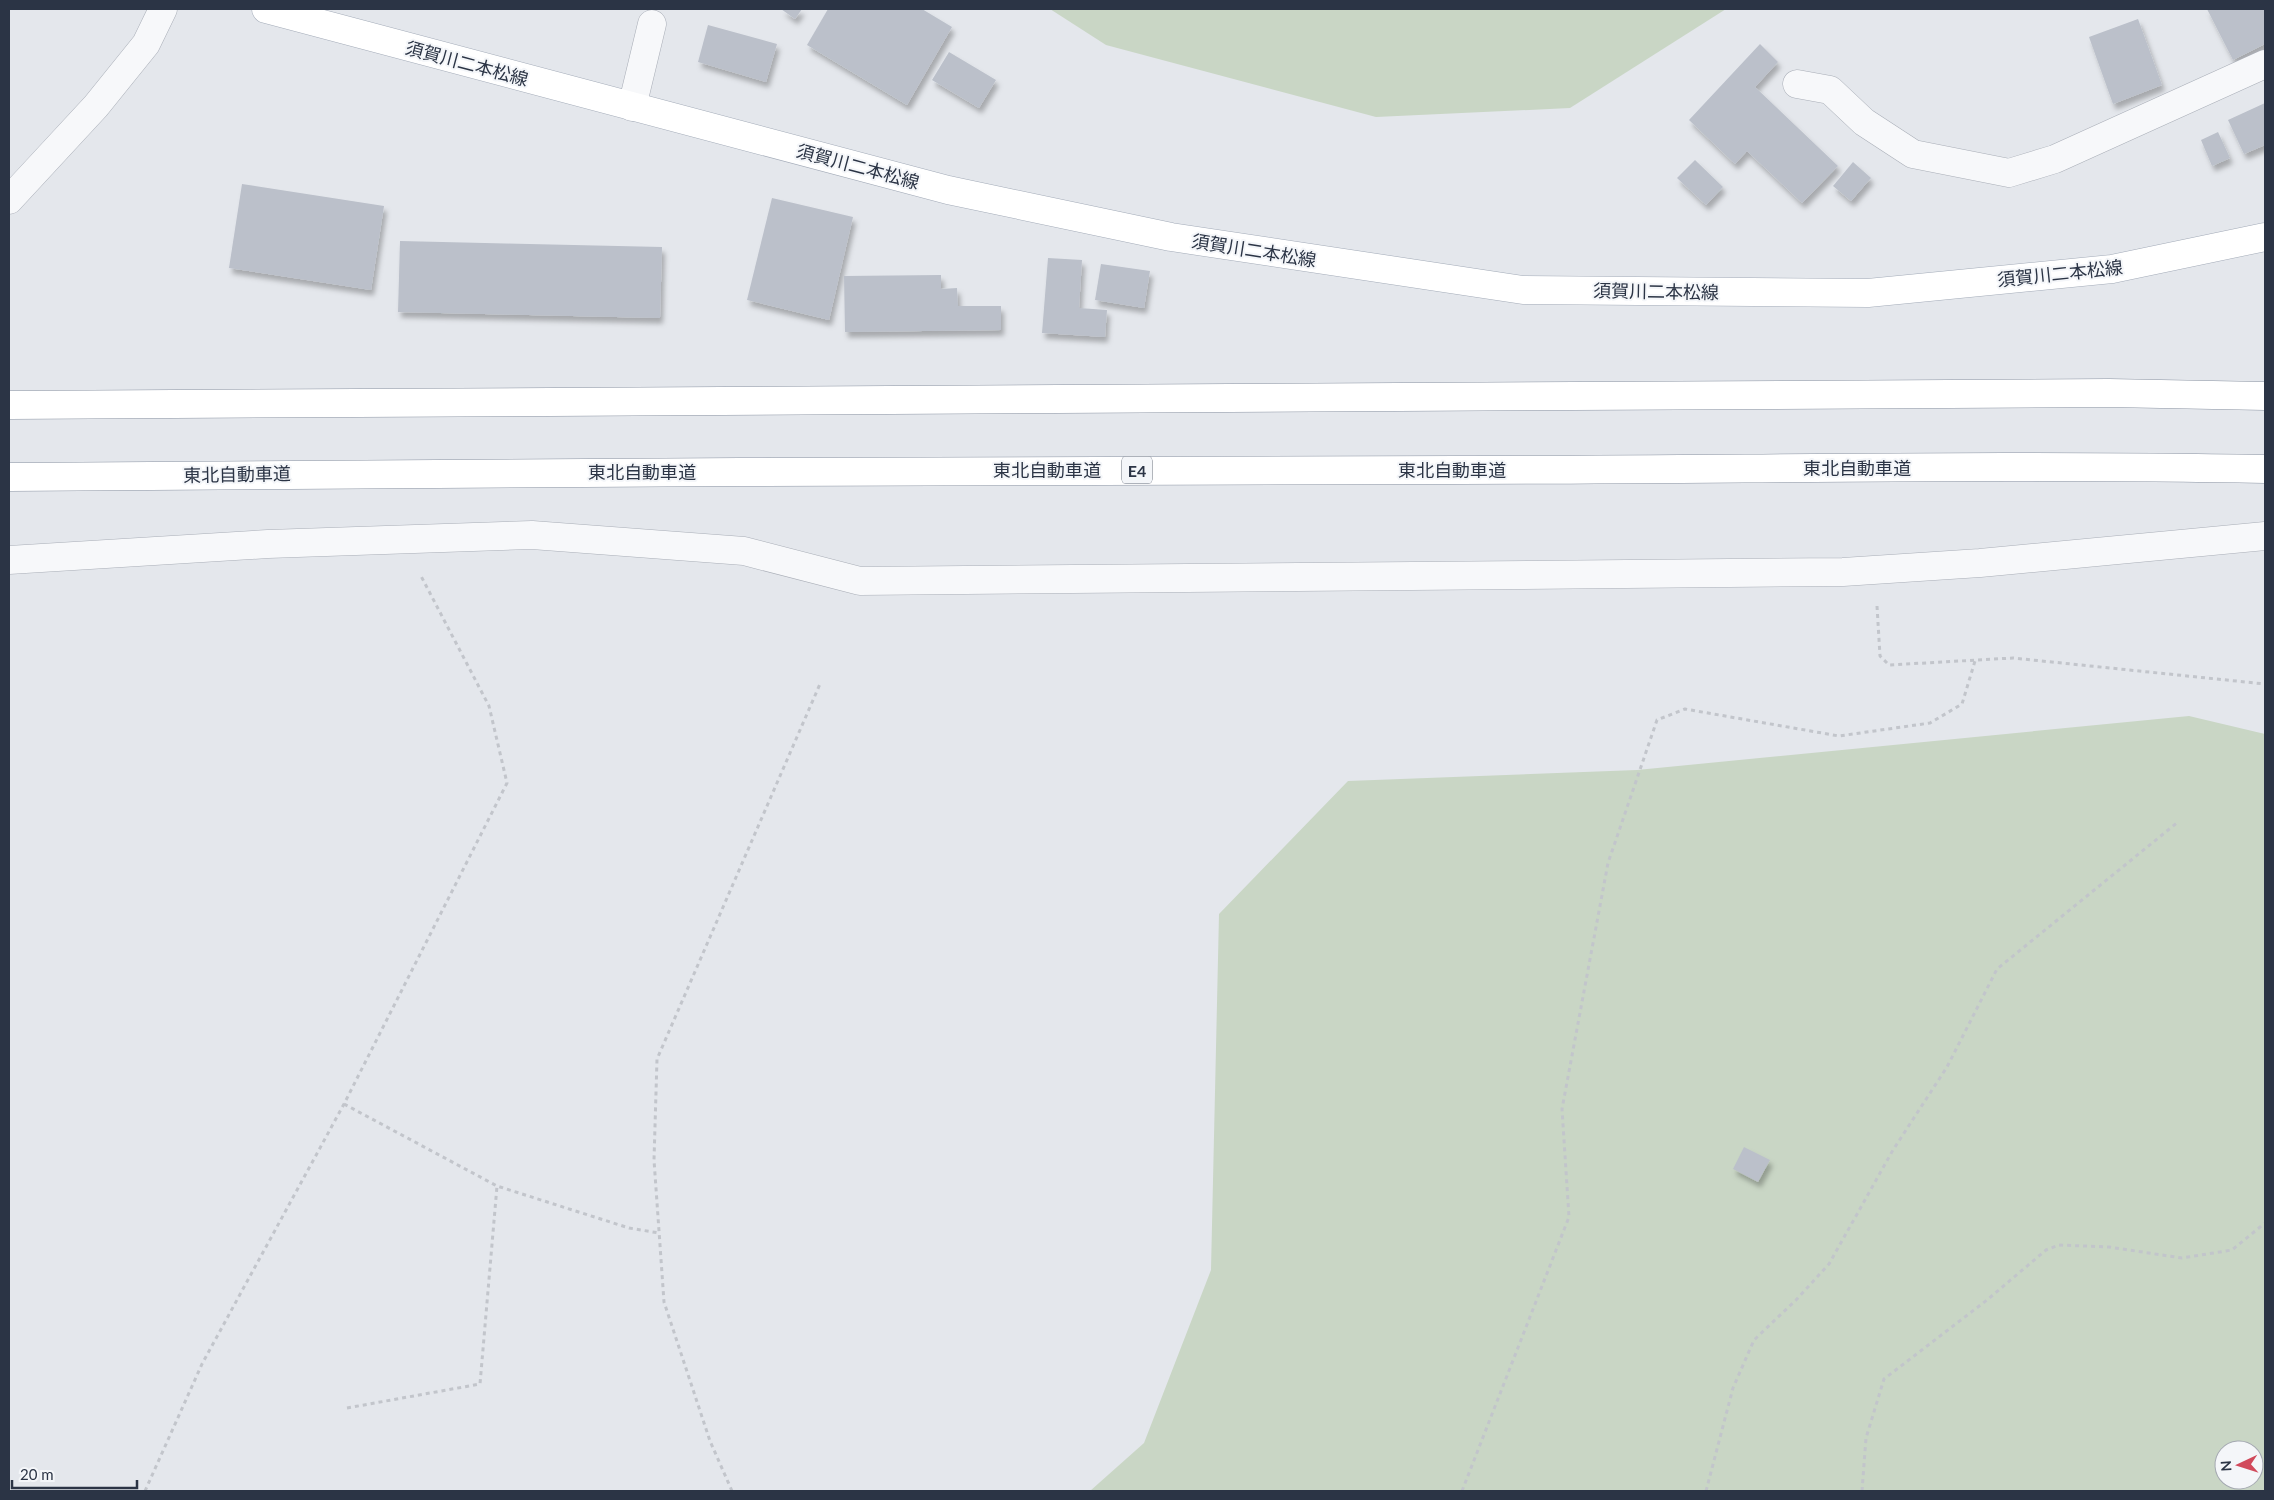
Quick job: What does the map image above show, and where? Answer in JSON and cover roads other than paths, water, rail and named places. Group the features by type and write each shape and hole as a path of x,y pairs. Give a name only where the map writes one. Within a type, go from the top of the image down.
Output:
{"main road":[{"name":"須賀川二本松線","path":"266,9 948,190 1170,237 1523,290 1868,293 2112,269 2265,237"},
{"path":"9,405 2110,393 2265,396"},
{"name":"東北自動車道","path":"9,477 954,470 1474,470 2101,466 2265,469"}],"street":[{"path":"9,200 96,106 135,58 146,44 164,9"},
{"path":"632,107 652,24"},
{"path":"1797,84 1830,90 1864,122 1913,154 2009,174 2055,159 2265,64"},
{"path":"9,560 268,544 532,535 734,550 818,568 860,581 1843,572 2265,536"}]}
